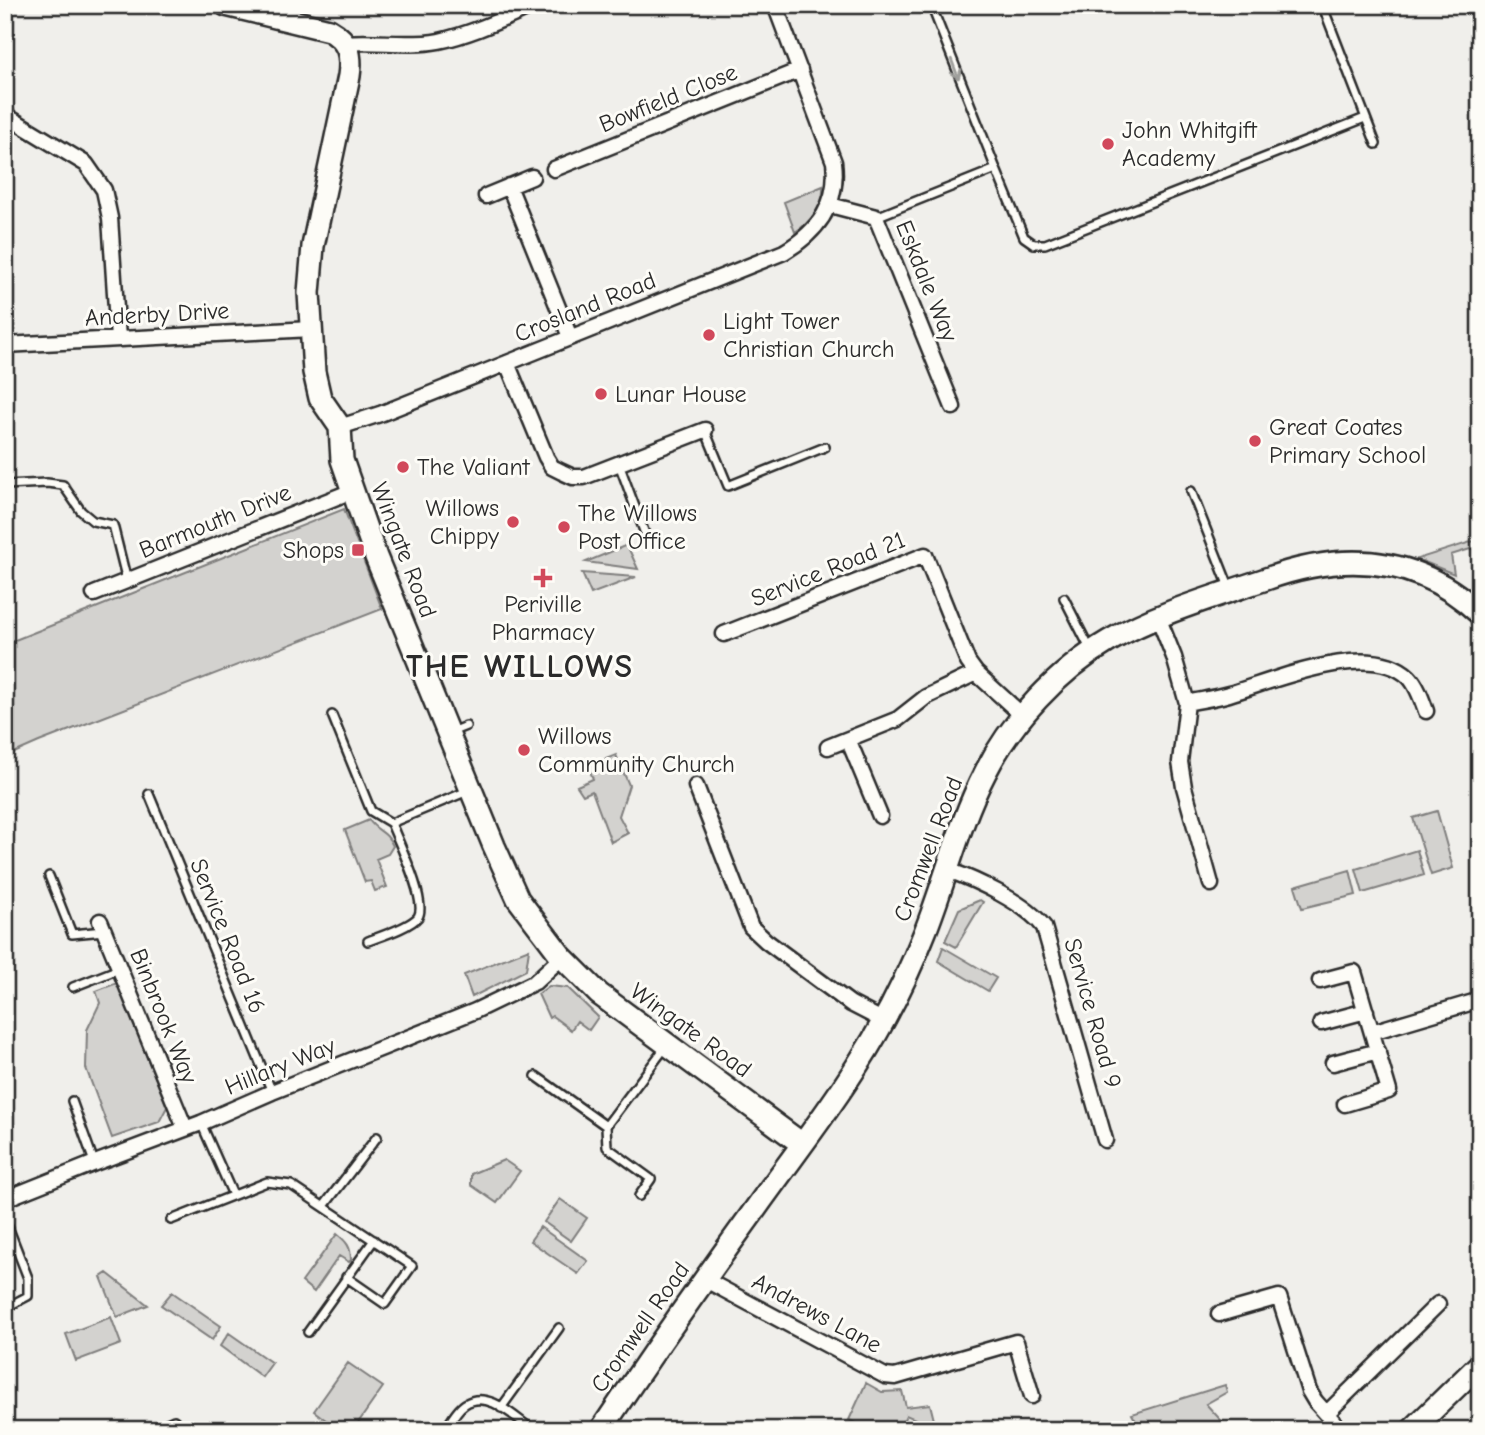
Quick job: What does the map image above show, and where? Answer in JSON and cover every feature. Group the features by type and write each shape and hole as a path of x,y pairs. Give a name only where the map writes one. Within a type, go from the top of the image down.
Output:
{"street":[{"path":"226,5 252,8 318,26 336,33 346,43 350,52 349,76 313,246 309,293 314,372 320,398 340,427"},
{"path":"346,43 370,40 399,43 437,41 537,5"},
{"path":"775,5 833,153 835,184 830,205"},
{"name":"Bowfield Close","path":"554,169 800,70"},
{"path":"5,115 80,159 91,169 104,190 110,218 118,339"},
{"path":"486,195 532,177"},
{"path":"509,186 570,337"},
{"name":"Eskdale Way","path":"830,205 876,217 953,407"},
{"name":"Crosland Road","path":"340,427 380,414 784,252 819,224 830,205"},
{"name":"Anderby Drive","path":"5,345 311,329"},
{"path":"507,363 541,447 552,467 573,477 584,477 705,430"},
{"name":"Wingate Road","path":"340,427 342,460 376,556 458,730 471,790 519,899 562,957 599,994 802,1144"},
{"name":"Barmouth Drive","path":"94,594 352,491"},
{"name":"Service Road 21","path":"724,634 925,555 965,655 976,673 1023,716"},
{"name":"Cromwell Road","path":"601,1430 704,1279 838,1096 884,1021 908,974 985,773 1023,716 1065,673 1110,641 1158,617 1317,564 1374,563 1415,572 1462,597 1480,614"},
{"path":"1158,617 1174,657 1187,703 1180,762 1184,787 1211,884"},
{"path":"1187,703 1322,667 1353,662 1377,663 1395,668 1410,678 1426,711"},
{"path":"828,747 898,719 926,697 976,673"},
{"path":"848,739 880,816"},
{"path":"695,786 751,927 851,1004 884,1021"},
{"name":"Service Road 9","path":"948,870 974,880 1013,902 1037,917 1044,927 1105,1140"},
{"name":"Binbrook Way","path":"102,926 185,1128"},
{"name":"Hillary Way","path":"5,1199 201,1123 475,1011 536,982 562,957"},
{"path":"1320,981 1353,972 1390,1091 1345,1104"},
{"path":"1372,1032 1480,1000"},
{"path":"1321,1023 1366,1011"},
{"path":"1333,1063 1378,1051"},
{"name":"Andrews Lane","path":"704,1279 885,1376 895,1377 1016,1342 1032,1396"},
{"path":"1219,1314 1279,1297 1309,1391 1341,1430"},
{"path":"1327,1413 1438,1304"},
{"path":"1412,1430 1480,1364"}],"lane":[{"path":"931,5 1024,237 1034,244 1045,244 1365,118"},
{"path":"1323,7 1376,144"},
{"path":"876,217 996,169"},
{"path":"705,430 728,486 825,447"},
{"path":"619,464 644,531"},
{"path":"5,485 63,485 81,511 93,521 113,525 127,581"},
{"path":"1191,491 1231,591"},
{"path":"1064,598 1091,653"},
{"path":"332,715 371,811 391,823 421,904 417,917 409,924 368,942"},
{"path":"391,823 471,790"},
{"name":"Service Road 16","path":"149,794 272,1092"},
{"path":"50,876 72,933 102,926"},
{"path":"74,987 120,969"},
{"path":"639,1196 651,1179 607,1147 606,1126 667,1045"},
{"path":"536,1076 606,1126"},
{"path":"72,1101 94,1163"},
{"path":"201,1123 233,1195"},
{"path":"324,1206 377,1137"},
{"path":"171,1220 267,1182 291,1185 412,1266 385,1304 346,1277"},
{"path":"5,1219 28,1278 28,1296 5,1308"},
{"path":"308,1332 374,1240"},
{"path":"501,1408 559,1328"},
{"path":"445,1430 463,1404 476,1399 487,1399 533,1430"},
{"path":"152,1430 174,1420 187,1430"}],"shaded area":[{"path":"823,186 822,199 815,212 795,232 784,202"},
{"path":"344,509 382,609 5,757 5,644"},
{"path":"1480,539 1480,546 1451,555 1454,574 1417,559"},
{"path":"627,545 638,569 586,562"},
{"path":"582,573 636,577 591,594"},
{"path":"616,755 629,785 619,816 628,833 611,842 592,791 583,795 577,786 593,779 588,766"},
{"path":"1437,811 1453,868 1431,875 1413,818"},
{"path":"369,820 388,837 393,846 388,854 376,859 387,887 375,891 371,881 365,882 345,830"},
{"path":"1417,850 1424,875 1363,893 1356,869"},
{"path":"1350,870 1356,895 1302,908 1295,886"},
{"path":"980,900 983,902 956,947 945,941 959,909"},
{"path":"943,947 996,978 988,991 938,961"},
{"path":"529,949 526,970 472,997 464,975"},
{"path":"117,983 167,1107 159,1122 112,1138 86,1068 87,1030 100,1003 96,991"},
{"path":"549,986 568,988 598,1017 589,1030 577,1021 571,1030 552,1016 549,1018 538,994"},
{"path":"504,1160 520,1171 497,1203 471,1185 471,1174"},
{"path":"560,1199 587,1218 571,1241 544,1222"},
{"path":"540,1227 588,1261 578,1274 530,1241"},
{"path":"337,1234 348,1245 351,1260 349,1262 339,1256 314,1292 302,1282"},
{"path":"107,1273 148,1305 117,1317 101,1277"},
{"path":"172,1292 221,1326 212,1340 161,1305"},
{"path":"111,1317 121,1344 76,1361 66,1334"},
{"path":"229,1333 272,1363 262,1377 220,1346"},
{"path":"348,1363 383,1387 353,1430 339,1430 314,1411"},
{"path":"866,1383 882,1392 902,1391 906,1407 930,1404 936,1428 906,1415 899,1430 870,1430 849,1420"},
{"path":"1225,1385 1227,1392 1206,1404 1228,1428 1226,1430 1141,1430 1132,1414"}],"place":[{"name":"John Whitgift Academy","path":"1108,144"},
{"name":"Light Tower Christian Church","path":"709,335"},
{"name":"Lunar House","path":"601,394"},
{"name":"Great Coates Primary School","path":"1255,441"},
{"name":"The Valiant","path":"403,467"},
{"name":"Willows Chippy","path":"513,522"},
{"name":"The Willows Post Office","path":"564,527"},
{"name":"Shops","path":"358,550"},
{"name":"Periville Pharmacy","path":"543,578"},
{"name":"Willows Community Church","path":"524,750"}],"district":[{"name":"THE WILLOWS","path":"520,666"}]}
